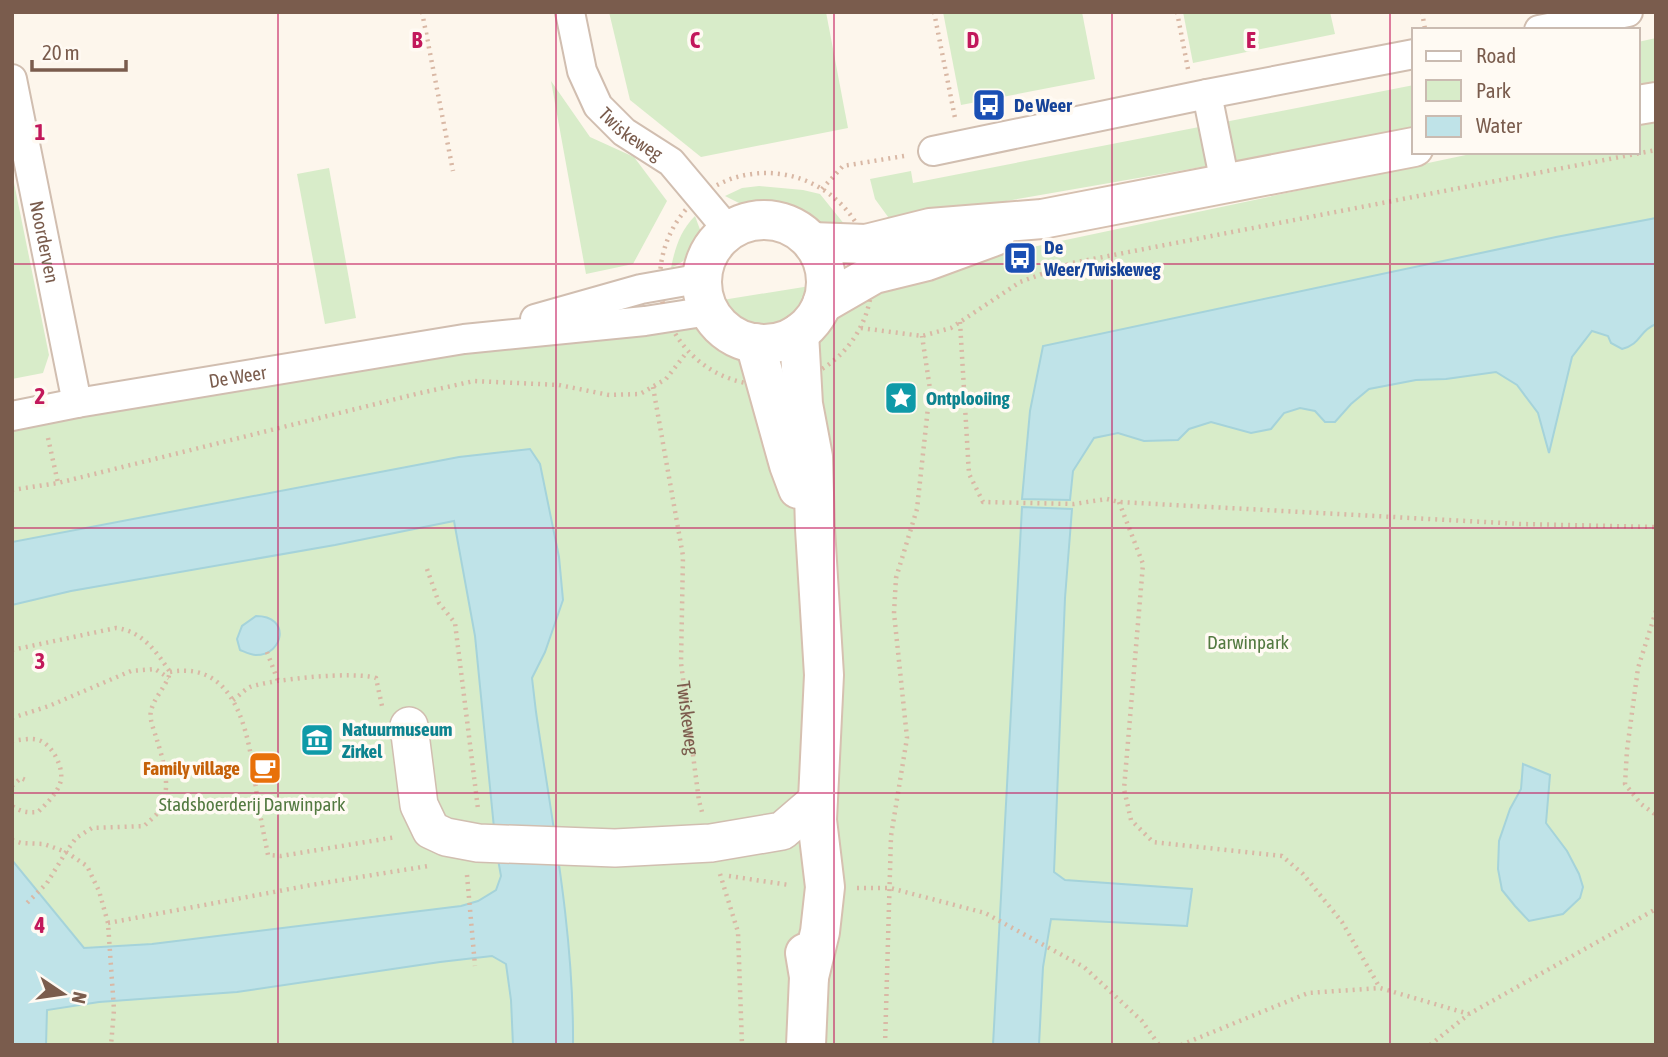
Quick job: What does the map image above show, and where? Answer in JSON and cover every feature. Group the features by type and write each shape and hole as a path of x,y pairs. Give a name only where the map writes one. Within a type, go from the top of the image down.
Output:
{"main road":[{"path":"812,242 870,259 927,261 1042,219 1412,147"},
{"path":"807,1045 809,977 820,932 825,887 818,810 824,675 815,529 789,466 785,384 811,318 825,294 825,272 812,242 794,228 772,221 749,222 729,232 708,257 706,295 723,329 755,344 778,343 811,318 870,259"},
{"path":"755,344 785,384"}],"street":[{"name":"Twiskeweg","path":"570,12 582,71 598,106 624,132 671,162 729,232"},
{"path":"1549,28 1628,12"},
{"path":"933,151 1412,54"},
{"name":"Noorderven","path":"12,79 77,403"},
{"path":"1200,96 1225,183"},
{"name":"De Weer","path":"464,339 641,289 660,286 706,295"},
{"name":"De Weer","path":"12,416 464,339 666,317 706,295"},
{"path":"396,719 419,805 431,830 446,837 478,843 615,848 711,843 782,831 818,810"}],"path":[{"path":"422,12 453,171"},
{"path":"934,12 961,146"},
{"path":"1177,12 1200,96"},
{"path":"822,189 843,166 933,151"},
{"path":"861,328 922,336 951,328 1020,282 1072,263 1635,154"},
{"path":"761,173 793,176 822,189 849,213 870,259 870,299 861,328 835,360 785,384 724,378 687,352 666,317 660,286 663,250 678,218 700,197 730,179 761,173"},
{"path":"960,322 969,474 983,502 1074,505 1107,499 1119,502 1521,524 1656,527"},
{"path":"885,1045 891,836 908,738 894,613 896,578 917,509 930,389 922,336"},
{"path":"12,490 58,483 474,381 559,386 609,395 640,394 666,379 687,352"},
{"name":"Twiskeweg","path":"653,387 683,556 681,663 699,801 738,932 742,1045"},
{"path":"41,410 58,483"},
{"path":"1119,502 1143,564 1124,789 1131,820 1153,842 1282,856 1303,874 1342,922 1380,988"},
{"path":"428,569 439,603 455,622 478,808 478,843"},
{"path":"1656,611 1638,668 1625,784 1641,804 1656,815"},
{"path":"12,650 116,628 128,629 144,639 161,659 169,675"},
{"path":"267,652 278,681"},
{"path":"12,718 49,706 131,671 155,670 169,675"},
{"path":"25,905 47,883 76,838 92,828 144,826 159,811 166,795 165,779 150,713 169,675 180,670 195,671 220,685 233,700 244,723 268,855 281,856 402,836"},
{"path":"233,700 247,688 263,683 367,675 376,678 396,719"},
{"path":"12,741 40,741 53,752 60,768 61,780 54,796 38,812 19,810 12,806"},
{"path":"12,786 21,778 28,781"},
{"path":"12,840 44,844 66,852 87,866 99,891 108,923 114,1010 111,1045"},
{"path":"108,923 441,864"},
{"path":"890,888 985,913 1084,967 1142,1021 1160,1045"},
{"path":"469,893 475,966"},
{"path":"1430,1045 1469,1014 1656,909"},
{"path":"1181,1045 1308,993 1380,988 1469,1014"}],"green space":[{"path":"609,12 826,12 848,128 701,157 630,100"},
{"path":"943,12 1082,12 1095,79 961,105"},
{"path":"1183,12 1330,12 1335,34 1193,63"},
{"path":"1656,38 1656,85 1640,88 1640,42"},
{"path":"551,81 590,137 634,157 667,201 633,264 586,274"},
{"path":"1412,85 1412,130 891,221 875,199 870,179 911,171 913,183"},
{"name":"Darwinpark","path":"1656,118 1656,218 1646,220 1656,220 1656,1045 12,1045 12,431 363,358 971,260 1471,154 1640,154 1640,121"},
{"path":"329,168 356,318 325,324 297,174"},
{"path":"12,173 49,355 43,373 12,379"},
{"path":"759,186 820,194 845,225 814,223 783,208 749,208 725,196 742,188"},
{"path":"695,216 702,235 690,255 671,268 679,240"}],"water":[{"path":"1656,218 1656,324 1633,344 1622,349 1611,343 1608,336 1592,331 1572,357 1549,453 1538,413 1517,385 1496,372 1416,380 1369,389 1335,422 1325,422 1315,411 1300,408 1284,413 1271,429 1251,433 1211,422 1189,429 1178,440 1144,441 1118,433 1094,438 1073,471 1070,500 1022,499 1030,411 1043,346"},
{"path":"530,449 540,464 559,557 563,600 545,652 532,678 566,919 573,1045 513,1045 506,964 492,956 237,992 99,1002 47,1010 46,1045 12,1045 12,860 84,948 152,944 461,906 478,901 496,890 501,876 475,636 454,521 335,545 71,591 12,605 12,542 459,457"},
{"path":"1022,507 1072,509 1065,598 1054,872 1065,880 1192,889 1187,926 1051,919 1043,967 1039,1045 993,1045"},
{"path":"256,616 275,622 280,636 273,649 256,655 240,650 237,639 242,626"},
{"path":"1523,764 1550,775 1546,823 1567,851 1583,887 1580,898 1563,914 1529,921 1502,890 1498,869 1499,841 1510,809 1521,789"}],"place":[{"name":"De Weer","path":"989,105"},
{"name":"De Weer/Twiskeweg","path":"1020,258"},
{"name":"Ontplooiing","path":"901,398"},
{"name":"Natuurmuseum Zirkel","path":"317,740"},
{"name":"Family village","path":"265,768"}],"park label":[{"name":"Stadsboerderij Darwinpark","path":"252,804"}]}
